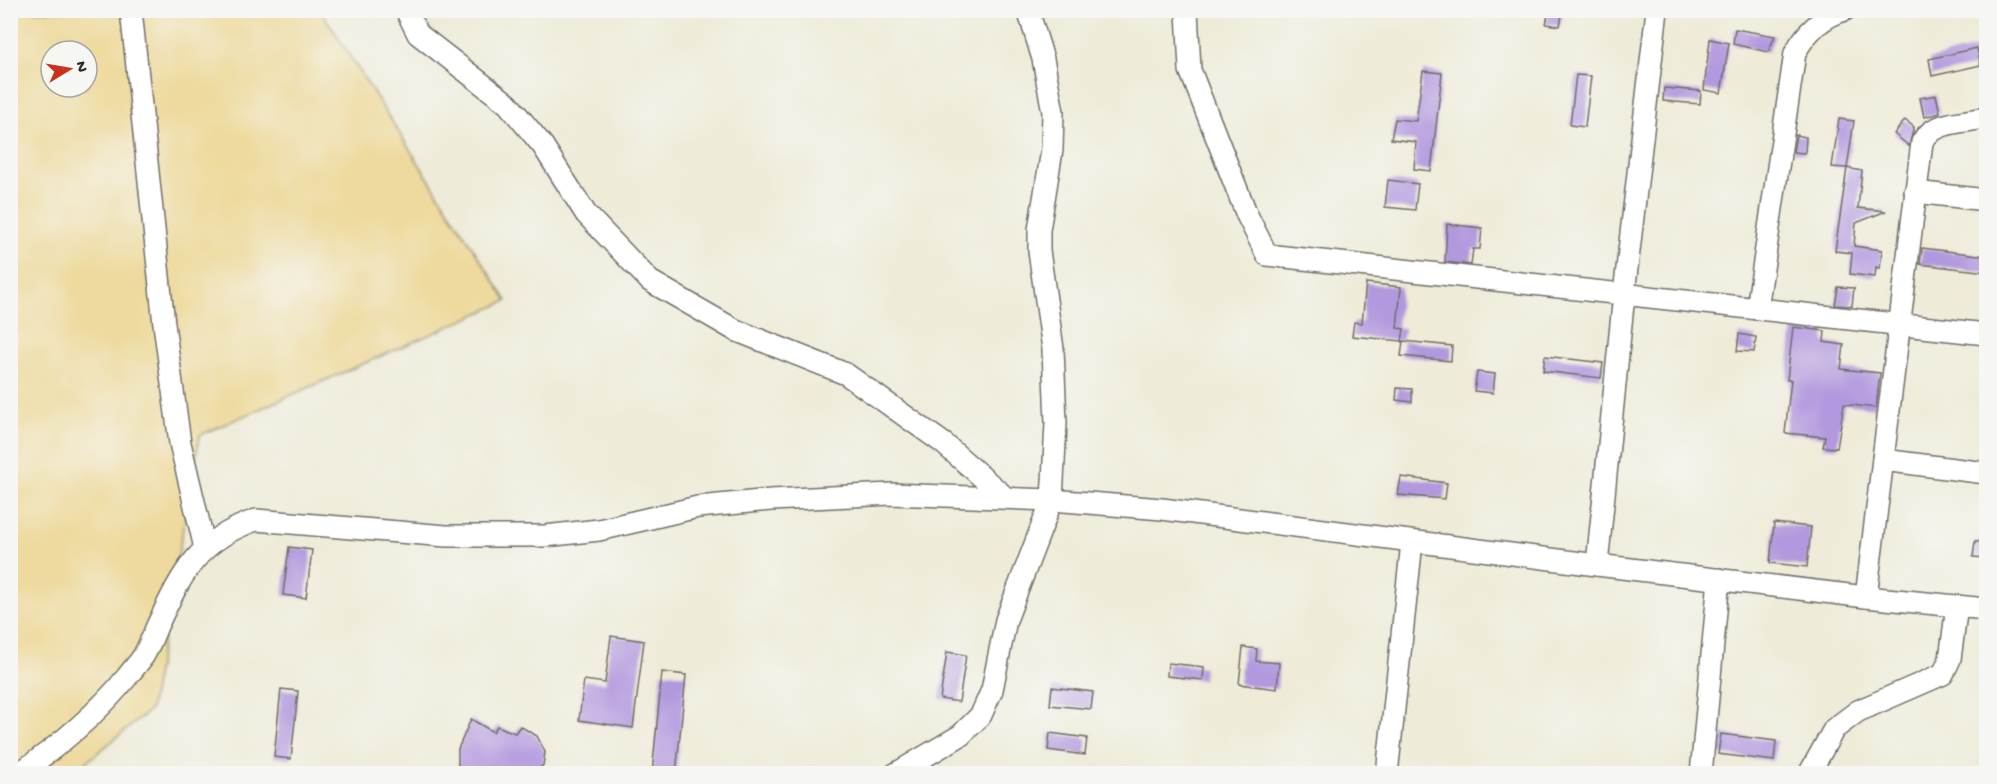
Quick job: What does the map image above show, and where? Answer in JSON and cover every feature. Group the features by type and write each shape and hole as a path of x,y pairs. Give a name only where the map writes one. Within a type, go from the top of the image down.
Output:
{"street":[{"path":"131,10 164,324 178,432 205,548"},
{"path":"406,10 418,34 508,104 543,146 586,214 650,281 735,330 846,374 943,443 1006,498"},
{"path":"895,774 961,735 981,715 992,690 1006,620 1052,500 1056,423 1053,349 1039,251 1052,150 1053,112 1043,59 1028,10"},
{"path":"1187,10 1190,70 1247,215 1267,255 1986,334"},
{"path":"1598,565 1624,294 1658,10"},
{"path":"1757,309 1795,53 1813,26 1845,10"},
{"path":"1866,597 1922,142 1926,134 1934,128 1986,118"},
{"path":"1915,192 1986,200"},
{"path":"1883,460 1986,473"},
{"path":"18,774 52,751 105,704 143,656 181,578 192,561 205,548 240,525 256,520 446,536 545,536 599,530 698,507 771,500 891,494 1052,500 1162,510 1598,565 1986,609"},
{"path":"1387,774 1412,542"},
{"path":"1701,774 1719,579"},
{"path":"1809,774 1834,729 1858,711 1943,674 1950,659 1957,606"}],"sand":[{"path":"10,11 321,11 507,301 200,435 150,710 73,773 11,773"}],"building":[{"path":"1549,10 1563,10 1560,26 1546,24"},
{"path":"1735,29 1775,36 1768,52 1733,44"},
{"path":"1710,39 1729,43 1721,93 1704,90"},
{"path":"1977,48 1981,65 1932,76 1929,59"},
{"path":"1423,71 1442,73 1431,171 1414,169 1416,142 1391,139 1395,119 1416,121"},
{"path":"1576,75 1591,76 1585,127 1570,125"},
{"path":"1664,88 1701,91 1700,104 1663,101"},
{"path":"1936,95 1940,113 1924,117 1920,98"},
{"path":"1839,119 1854,121 1847,168 1832,167"},
{"path":"1905,120 1914,127 1909,146 1894,134"},
{"path":"1796,135 1806,137 1805,153 1793,152"},
{"path":"1847,168 1862,171 1858,208 1886,211 1856,223 1854,246 1882,250 1880,268 1876,267 1875,277 1850,274 1852,253 1835,251"},
{"path":"1388,180 1418,184 1415,210 1385,207"},
{"path":"1447,224 1482,228 1480,249 1473,249 1471,265 1445,262"},
{"path":"1922,248 1986,256 1986,272 1920,264"},
{"path":"1366,283 1401,287 1397,328 1404,329 1402,341 1352,336 1354,322 1362,323"},
{"path":"1838,287 1854,288 1852,306 1835,305"},
{"path":"1793,327 1825,331 1824,342 1844,345 1841,369 1880,373 1876,408 1844,404 1837,448 1823,447 1825,437 1785,433 1791,380 1787,380"},
{"path":"1739,334 1756,337 1754,352 1737,351"},
{"path":"1403,341 1452,346 1451,361 1401,356"},
{"path":"1545,356 1603,363 1601,378 1543,371"},
{"path":"1477,372 1495,374 1493,393 1474,391"},
{"path":"1397,388 1412,389 1412,402 1396,400"},
{"path":"1401,477 1447,483 1445,499 1398,495"},
{"path":"1774,523 1811,527 1807,567 1770,563"},
{"path":"1975,541 1986,543 1986,558 1973,557"},
{"path":"289,547 312,550 306,598 283,595"},
{"path":"611,636 644,641 633,728 579,720 584,680 605,683"},
{"path":"1243,647 1257,649 1256,661 1279,663 1277,689 1239,684"},
{"path":"947,652 966,655 959,702 940,699"},
{"path":"1168,663 1204,667 1203,680 1167,676"},
{"path":"662,672 686,675 676,774 652,774"},
{"path":"1052,687 1093,692 1091,709 1050,705"},
{"path":"281,689 298,691 291,759 274,757"},
{"path":"471,719 493,732 497,726 515,733 520,726 537,736 545,752 543,765 533,774 460,774 458,749"},
{"path":"1050,733 1087,738 1085,755 1048,750"},
{"path":"1721,734 1776,741 1774,761 1718,754"}]}
